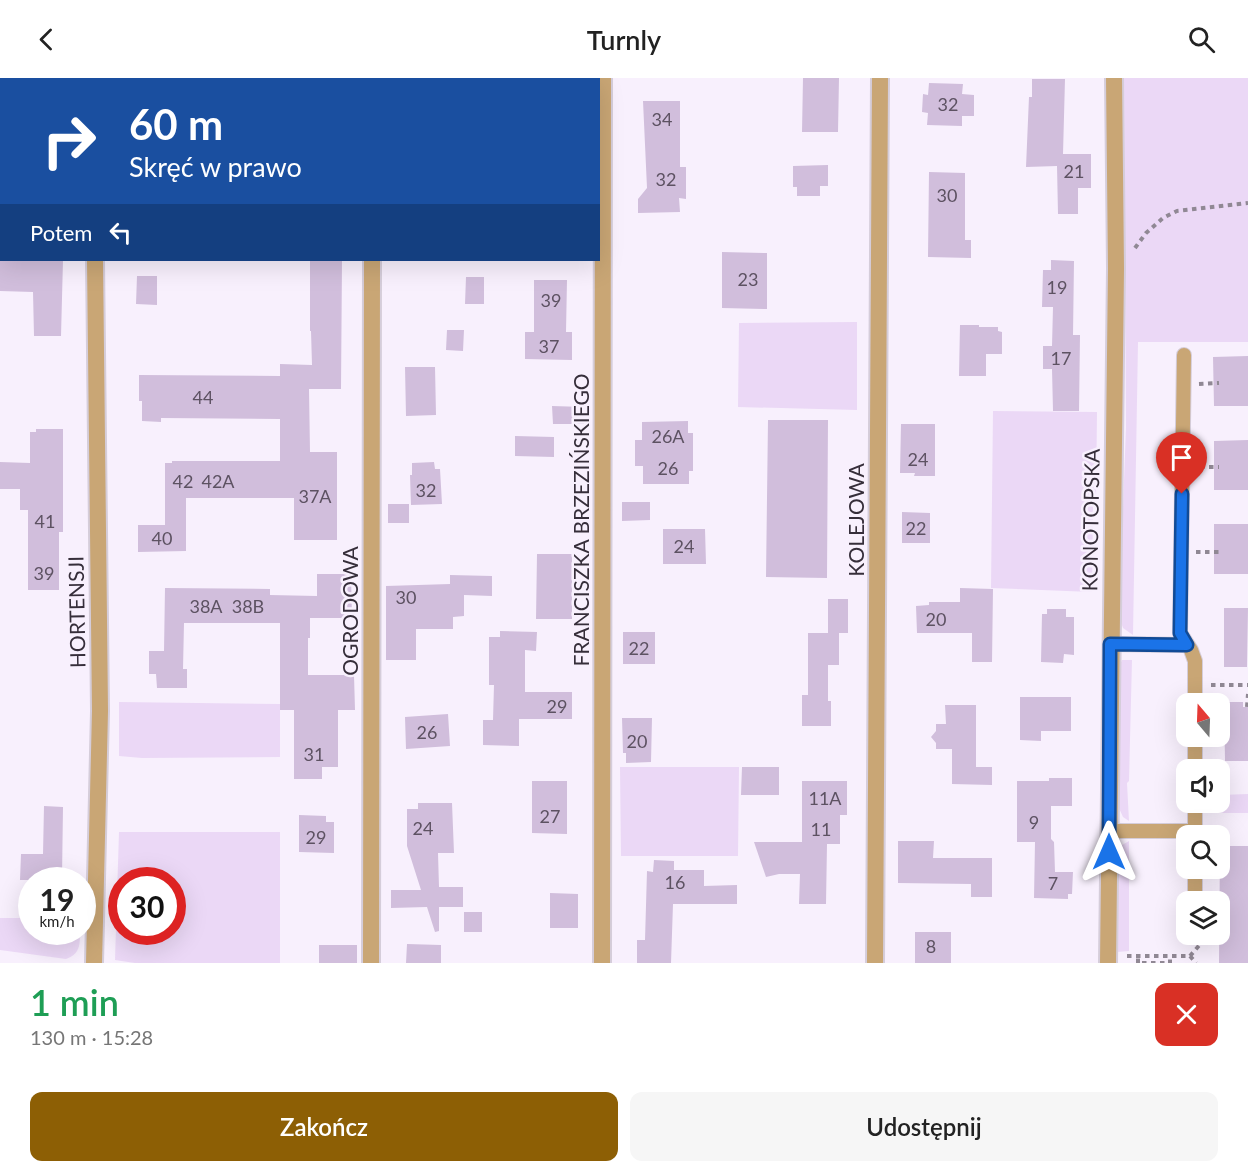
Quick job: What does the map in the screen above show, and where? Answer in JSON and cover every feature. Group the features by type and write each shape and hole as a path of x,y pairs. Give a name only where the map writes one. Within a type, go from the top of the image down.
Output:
{"street":[{"name":"FRANCISZKA BRZEZIŃSKIEGO","path":"602,963 603,78"},
{"name":"KOLEJOWA","path":"875,963 880,78"},
{"name":"KONOTOPSKA","path":"1108,963 1116,259 1114,78"},
{"name":"HORTENSJI","path":"94,261 100,711 94,963"},
{"name":"OGRODOWA","path":"371,963 372,261"}],"lane":[{"path":"1184,355 1180,633 1195,661 1195,693"},
{"path":"1110,644 1187,645"},
{"path":"1109,831 1176,833"}],"path":[{"path":"1116,259 1130,257 1146,233 1163,218 1178,211 1248,203"},
{"path":"1195,385 1219,383"},
{"path":"1194,467 1219,467"},
{"path":"1192,552 1220,552"},
{"path":"1207,686 1248,685"},
{"path":"1247,707 1248,694"},
{"path":"1190,957 1200,945"},
{"path":"1129,956 1157,954 1190,957 1196,963"},
{"path":"1138,956 1140,963 1170,963 1170,956"}],"shaded area":[{"path":"1124,78 1248,78 1248,342 1138,342 1133,635 1123,628 1119,617 1126,427"},
{"path":"857,322 857,410 738,407 739,323"},
{"path":"993,411 1097,412 1092,592 991,588"},
{"path":"1122,660 1132,660 1129,781 1127,783 1129,821 1123,817 1118,806 1119,667"},
{"path":"119,702 280,704 280,757 142,758 119,756"},
{"path":"620,767 739,767 738,856 621,856"},
{"path":"1248,794 1248,813 1230,813 1230,795"},
{"path":"119,832 280,832 280,963 135,963 115,960 115,945 186,945 186,867 118,867"},
{"path":"1129,841 1129,951 1117,952 1118,853 1122,845"},
{"path":"0,918 18,918 18,945 79,945 74,954 66,959 0,950"}],"building":[{"path":"803,78 839,78 838,132 802,132"},
{"path":"1032,79 1065,79 1063,154 1091,154 1091,188 1078,188 1078,214 1058,214 1057,166 1026,167"},
{"path":"929,83 963,84 962,94 974,95 974,116 962,116 962,126 927,125 928,113 922,112 923,94 928,95"},
{"path":"643,101 680,101 680,167 686,167 686,199 679,198 680,212 638,213 638,199 647,188"},
{"path":"828,165 828,186 820,186 820,196 797,196 797,187 793,187 793,166"},
{"path":"929,172 965,173 965,240 971,240 971,258 928,257"},
{"path":"722,252 767,253 767,309 722,308"},
{"path":"1051,260 1074,261 1073,335 1080,335 1079,411 1053,411 1052,369 1043,369 1043,346 1052,346 1053,307 1042,307 1043,270 1051,270"},
{"path":"0,261 63,261 61,336 34,336 33,292 0,291"},
{"path":"310,261 342,261 341,389 309,389 310,452 337,452 337,540 294,540 294,498 186,498 186,551 138,552 138,525 165,525 165,463 172,463 172,461 280,461 280,419 161,418 161,422 142,421 139,375 280,376 280,364 312,365"},
{"path":"137,276 157,276 157,305 136,304"},
{"path":"466,277 484,277 484,304 465,304"},
{"path":"534,280 567,280 566,332 572,332 572,360 525,359 525,332 534,332"},
{"path":"960,325 998,327 998,331 1002,332 1002,354 986,354 986,376 959,376"},
{"path":"447,330 464,330 463,351 446,350"},
{"path":"1248,356 1248,406 1214,406 1213,357"},
{"path":"405,367 435,367 436,415 406,416"},
{"path":"552,406 584,407 584,424 553,424"},
{"path":"768,420 828,420 827,578 766,577"},
{"path":"688,421 688,433 693,433 693,471 689,471 689,484 643,484 643,466 635,466 635,440 642,440 642,422"},
{"path":"901,424 935,424 935,476 900,473"},
{"path":"36,429 63,429 63,532 59,532 59,590 28,590 28,510 20,510 20,489 0,489 0,462 30,463 30,432 36,432"},
{"path":"515,436 554,437 554,457 515,456"},
{"path":"1248,440 1248,490 1214,490 1214,441"},
{"path":"434,462 435,469 440,469 442,504 411,505 412,463"},
{"path":"622,502 650,502 650,520 622,521"},
{"path":"388,504 409,504 409,523 388,523"},
{"path":"902,512 930,513 930,543 902,543"},
{"path":"1214,524 1248,524 1248,574 1214,574"},
{"path":"663,529 705,529 706,564 663,564"},
{"path":"537,554 572,554 572,619 536,619"},
{"path":"317,574 351,574 352,618 310,618 308,675 354,675 355,710 338,710 338,767 322,767 322,779 294,779 294,710 280,710 280,623 184,623 183,669 187,669 187,688 157,688 156,674 149,674 149,651 164,651 165,588 270,589 270,595 317,596"},
{"path":"450,575 492,576 492,596 464,595 464,616 453,617 453,629 416,629 416,660 386,660 386,586 450,584"},
{"path":"960,588 993,589 992,662 972,662 972,633 917,633 916,606 929,605 929,602 960,602"},
{"path":"828,599 848,599 848,633 839,633 839,665 828,665 831,726 802,726 802,695 808,695 808,633 828,633"},
{"path":"1224,608 1248,608 1247,667 1224,667"},
{"path":"1047,609 1066,609 1066,617 1074,617 1074,655 1064,654 1063,663 1041,662 1042,614 1047,614"},
{"path":"500,631 537,632 536,651 525,650 525,692 572,692 572,719 519,719 519,746 483,745 483,720 493,720 494,685 489,685 489,637 500,637"},
{"path":"623,632 655,632 655,664 623,664"},
{"path":"1020,697 1071,697 1071,731 1041,731 1041,741 1020,740"},
{"path":"1230,702 1243,702 1243,707 1248,707 1248,761 1225,759 1225,747 1230,747"},
{"path":"945,705 976,705 976,767 992,767 992,785 952,784 952,749 936,749 936,743 931,737 936,731 936,724 946,724"},
{"path":"448,714 450,746 406,749 405,717"},
{"path":"622,718 652,718 651,762 626,763 626,753 623,753"},
{"path":"742,767 779,767 779,795 741,795"},
{"path":"1049,778 1072,778 1072,806 1051,806 1051,839 1054,842 1055,872 1073,872 1072,894 1068,894 1068,899 1034,898 1035,842 1017,842 1017,781 1049,781"},
{"path":"532,781 567,781 567,834 532,833"},
{"path":"802,781 847,781 847,815 840,815 840,844 827,844 826,904 799,904 800,874 779,874 766,877 754,842 802,842"},
{"path":"418,803 452,803 454,853 438,853 439,887 463,887 463,907 439,907 439,931 435,932 427,907 391,908 391,890 421,890 407,846 407,809 418,809"},
{"path":"44,806 63,807 62,867 20,867 21,854 43,854"},
{"path":"299,815 326,816 326,822 334,822 334,853 299,852"},
{"path":"898,841 934,841 933,858 992,858 992,897 971,897 971,884 898,883"},
{"path":"1230,846 1248,846 1248,963 1219,963 1219,945 1230,945 1230,891 1220,891 1220,879 1230,879"},
{"path":"654,860 674,861 674,870 704,870 704,886 737,885 737,904 673,904 671,963 637,963 637,940 645,940 647,871 653,872"},
{"path":"550,893 578,894 578,928 550,928"},
{"path":"464,912 482,912 482,932 464,932"},
{"path":"915,932 951,932 951,963 915,963"},
{"path":"407,944 441,945 441,963 406,963"},
{"path":"319,945 357,945 357,963 319,963"}],"route":[{"path":"1109,852 1110,644 1187,645 1180,633 1182,494"}]}
